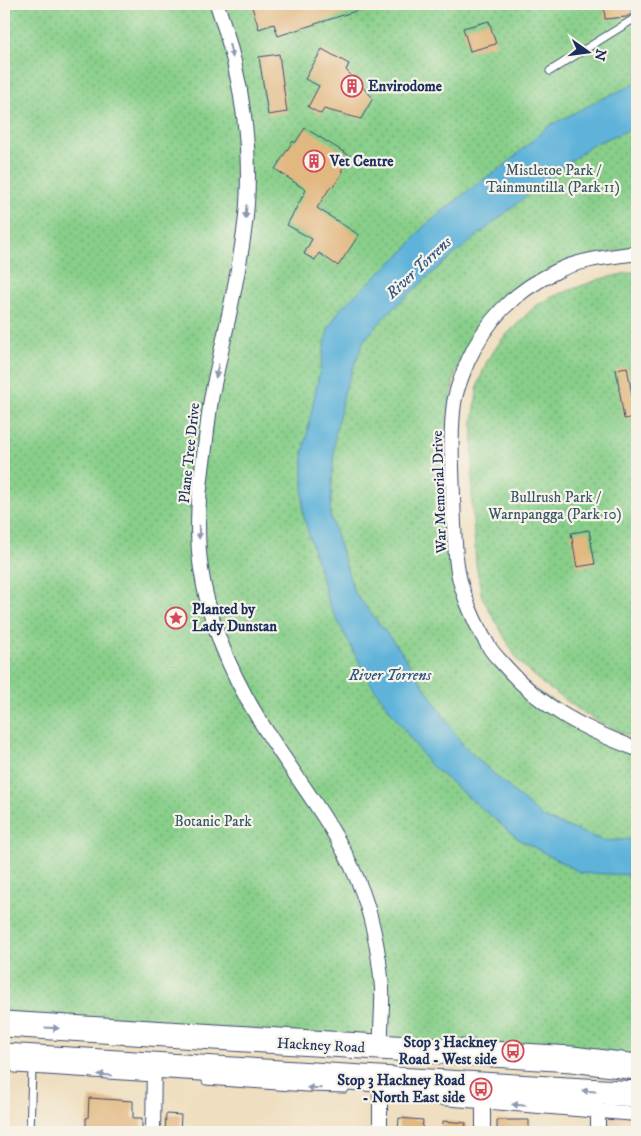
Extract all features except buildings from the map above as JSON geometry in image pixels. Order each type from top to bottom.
[{"type":"highway","name":"Hackney Road","points":[[4,1024],[572,1059],[637,1066]]},
{"type":"highway","points":[[109,1031],[154,1072]]},
{"type":"highway","name":"Hackney Road","points":[[4,1056],[154,1072],[193,1068],[377,1086],[540,1088],[637,1094]]},
{"type":"highway","points":[[540,1088],[542,1058]]},
{"type":"street","name":"Plane Tree Drive","points":[[217,4],[231,50],[242,106],[246,145],[247,198],[245,229],[212,397],[199,489],[201,567],[210,614],[229,666],[260,721],[334,831],[358,881],[378,951],[382,990],[381,1048]]},
{"type":"street","name":"War Memorial Drive","points":[[637,253],[574,264],[556,271],[511,300],[493,318],[481,336],[460,380],[454,402],[452,426],[452,477],[458,572],[466,600],[488,646],[518,681],[543,703],[574,722],[637,749]]},
{"type":"street","points":[[153,1132],[154,1072]]},
{"type":"street","points":[[377,1086],[380,1132]]},
{"type":"street","name":"Hackney Road","points":[[377,1086],[430,1097],[637,1114]]},
{"type":"street","points":[[483,1102],[483,1132]]},
{"type":"street","points":[[598,1112],[598,1132]]},
{"type":"lane","points":[[550,71],[637,17]]},
{"type":"lane","points":[[4,1068],[154,1072]]},
{"type":"lane","points":[[193,1068],[202,1080],[306,1088],[353,1089]]},
{"type":"lane","points":[[30,1132],[32,1070]]},
{"type":"shaded area","points":[[598,1112],[637,1114],[637,1132],[598,1132]]},
{"type":"green space","name":"Botanic Park","points":[[4,4],[637,4],[637,248],[594,255],[489,315],[475,333],[464,352],[454,378],[445,440],[441,449],[443,506],[448,513],[450,547],[499,667],[637,754],[637,839],[604,841],[542,817],[464,747],[400,650],[354,592],[330,515],[332,459],[304,455],[329,604],[517,838],[581,873],[637,875],[637,1056],[4,1018]]},
{"type":"green space","name":"Bullrush Park / Warnpangga (Park 10)","points":[[637,271],[637,739],[614,730],[584,713],[543,684],[518,661],[482,597],[476,564],[472,505],[473,422],[478,385],[486,363],[502,339],[534,307],[554,296],[600,279]]},
{"type":"water","name":"River Torrens","points":[[637,83],[637,127],[593,144],[547,179],[438,268],[388,313],[364,340],[345,389],[335,435],[330,515],[354,592],[400,650],[464,747],[542,817],[604,841],[637,839],[637,875],[581,873],[517,838],[429,764],[369,681],[329,604],[303,514],[303,454],[328,329],[341,308],[406,249],[423,227],[478,183],[504,166],[547,127]]},
{"type":"place","name":"Envirodome","points":[[352,86]]},
{"type":"place","name":"Vet Centre","points":[[314,161]]},
{"type":"place","name":"Planted by Lady Dunstan","points":[[176,618]]},
{"type":"place","name":"Stop 3 Hackney Road - West side","points":[[513,1051]]},
{"type":"place","name":"Stop 3 Hackney Road - North East side","points":[[481,1089]]},
{"type":"park label","name":"Mistletoe Park / Tainmuntilla (Park 11)","points":[[553,178]]}]
